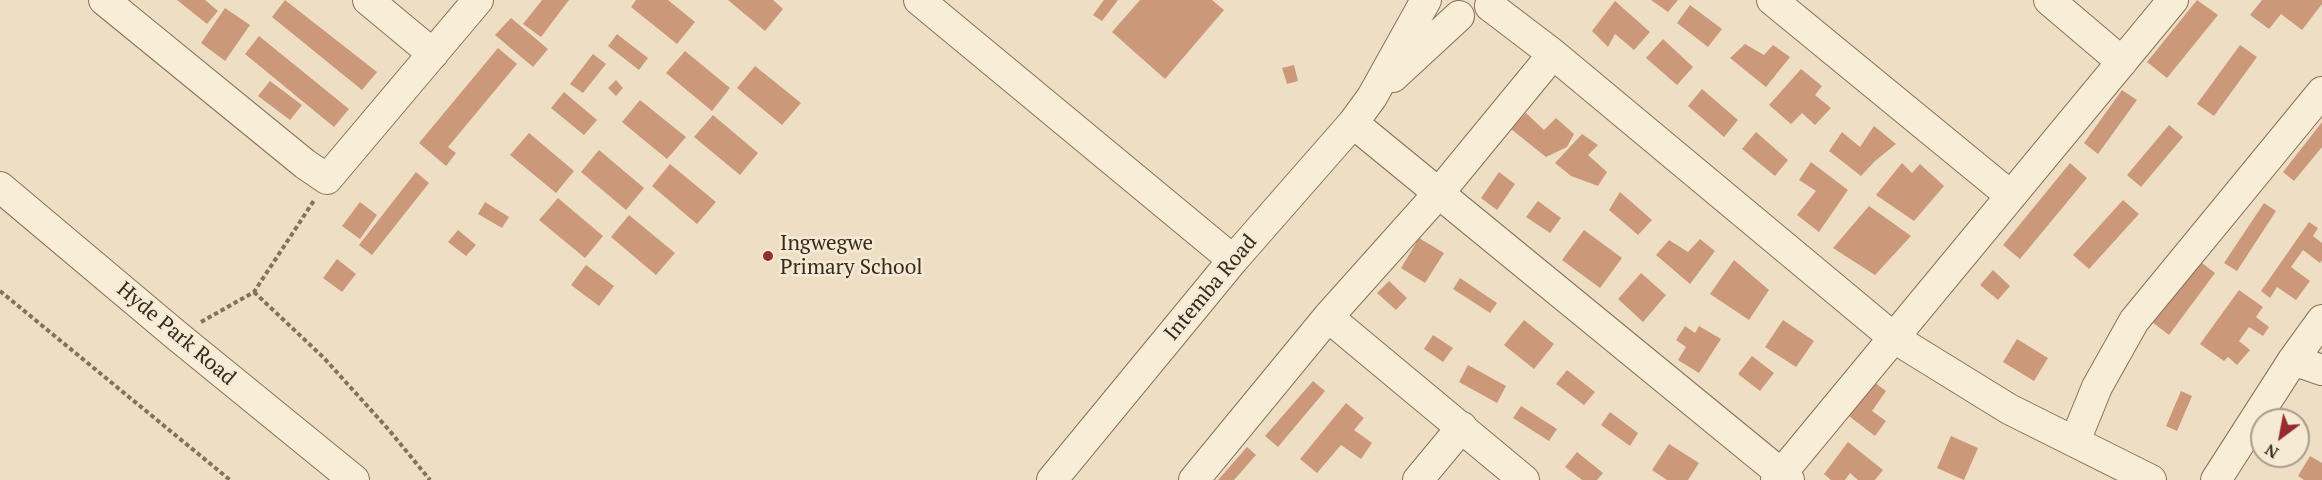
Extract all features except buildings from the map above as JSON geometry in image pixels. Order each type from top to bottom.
[{"type":"street","points":[[105,0],[305,164],[327,179],[478,0]]},
{"type":"street","points":[[368,0],[433,54]]},
{"type":"street","points":[[919,0],[1233,260]]},
{"type":"street","points":[[1372,97],[1426,0]]},
{"type":"street","points":[[1772,0],[2011,196]]},
{"type":"street","points":[[2049,0],[2122,62]]},
{"type":"street","points":[[1353,123],[1782,478],[1894,338],[2173,0]]},
{"type":"street","points":[[1372,97],[1448,8],[1476,15],[1492,3],[1894,338],[2009,409],[2151,480]]},
{"type":"street","points":[[1194,480],[1328,317],[1438,194],[1553,54]]},
{"type":"street","points":[[2075,441],[2097,387],[2118,345],[2134,321],[2322,92]]},
{"type":"street","name":"Intemba Road","points":[[1052,480],[1233,260],[1353,123],[1372,97]]},
{"type":"street","name":"Hyde Park Road","points":[[0,187],[354,480]]},
{"type":"street","points":[[1328,317],[1524,480]]},
{"type":"street","points":[[2216,480],[2293,360],[2322,320]]},
{"type":"street","points":[[2293,360],[2322,370]]},
{"type":"street","points":[[1418,480],[1462,428]]},
{"type":"path","points":[[176,335],[254,292],[327,179]]},
{"type":"path","points":[[0,291],[230,480]]},
{"type":"path","points":[[254,292],[324,358],[389,430],[430,480]]},
{"type":"place","name":"Ingwegwe Primary School","points":[[768,256]]}]
